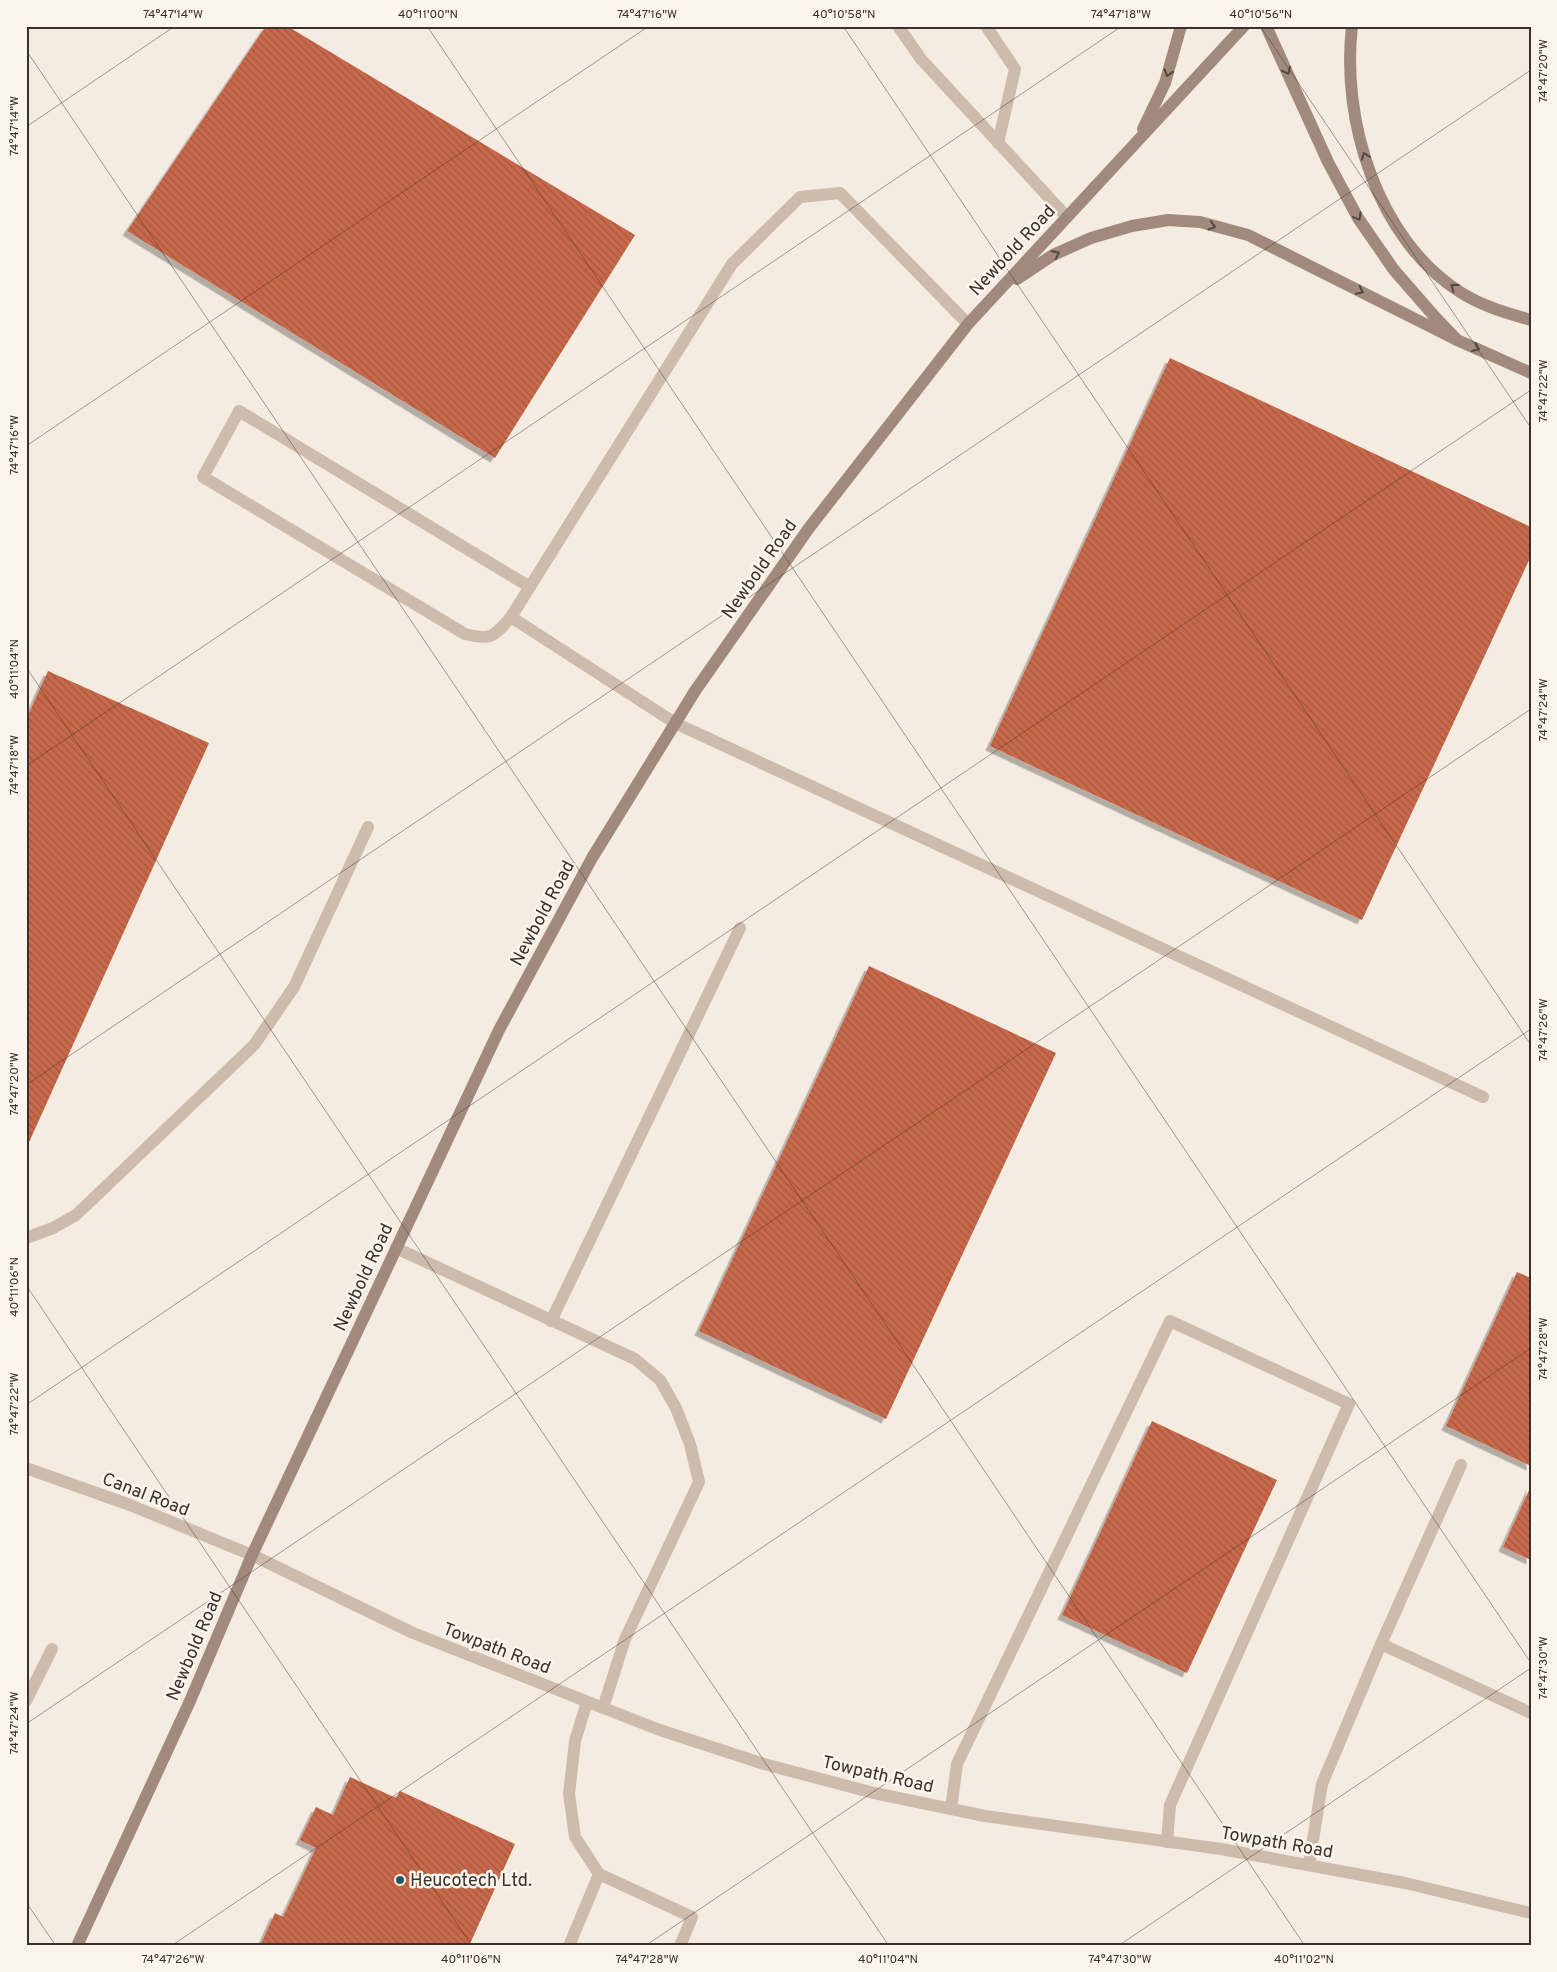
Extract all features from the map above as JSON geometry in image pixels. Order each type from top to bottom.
[{"type":"main road","points":[[1136,142],[1165,83],[1181,26]]},
{"type":"main road","name":"Newbold Road","points":[[77,1946],[190,1701],[252,1555],[499,1030],[592,858],[674,723],[809,528],[968,324],[1244,26]]},
{"type":"main road","points":[[1266,26],[1328,162],[1358,218],[1394,270],[1457,340]]},
{"type":"main road","points":[[1352,26],[1350,74],[1354,108],[1361,143],[1386,210],[1406,242],[1431,270],[1460,292],[1494,309],[1531,320]]},
{"type":"main road","points":[[1000,290],[1052,256],[1091,238],[1132,226],[1168,220],[1200,222],[1248,235],[1457,340],[1531,373]]},
{"type":"street","points":[[898,26],[921,59],[1067,217]]},
{"type":"street","points":[[986,26],[1015,69],[998,143]]},
{"type":"street","points":[[530,587],[239,411],[203,477],[465,634],[482,638],[496,633],[512,617],[732,264],[800,197],[840,193],[968,324]]},
{"type":"street","points":[[512,617],[674,723],[1483,1097]]},
{"type":"street","points":[[26,1238],[53,1228],[76,1215],[254,1046],[294,986],[368,826]]},
{"type":"street","points":[[551,1320],[740,928]]},
{"type":"street","points":[[396,1248],[635,1359],[660,1380],[680,1417],[690,1444],[700,1482],[625,1639],[602,1708]]},
{"type":"street","points":[[951,1809],[957,1764],[1170,1321],[1349,1404],[1170,1805],[1167,1842]]},
{"type":"street","points":[[1308,1865],[1322,1784],[1381,1644],[1461,1465]]},
{"type":"street","name":"Canal Road","points":[[26,1468],[130,1505],[252,1555]]},
{"type":"street","name":"Towpath Road","points":[[252,1555],[413,1634],[657,1730],[764,1764],[874,1793],[985,1816],[1167,1842],[1308,1865],[1405,1884],[1531,1913]]},
{"type":"street","points":[[1381,1644],[1531,1713]]},
{"type":"street","points":[[26,1701],[52,1649]]},
{"type":"street","points":[[587,1702],[575,1741],[569,1794],[575,1837],[599,1874],[692,1917],[680,1946]]},
{"type":"street","points":[[569,1946],[599,1874]]},
{"type":"building","points":[[266,26],[287,26],[635,235],[495,458],[127,231]]},
{"type":"building","points":[[1170,358],[1531,527],[1531,556],[1362,920],[990,746]]},
{"type":"building","points":[[48,671],[209,743],[26,1149],[26,720]]},
{"type":"building","points":[[869,966],[1056,1053],[886,1419],[699,1331]]},
{"type":"building","points":[[1517,1272],[1531,1278],[1531,1466],[1446,1426]]},
{"type":"building","points":[[1152,1421],[1277,1480],[1187,1673],[1062,1615]]},
{"type":"building","points":[[1531,1486],[1531,1560],[1503,1547]]},
{"type":"building","name":"Heucotech Ltd.","points":[[350,1777],[396,1798],[400,1791],[515,1844],[469,1946],[260,1946],[275,1913],[283,1917],[316,1848],[300,1840],[316,1807],[333,1815]]},
{"type":"place","name":"Heucotech Ltd.","points":[[400,1880]]}]
